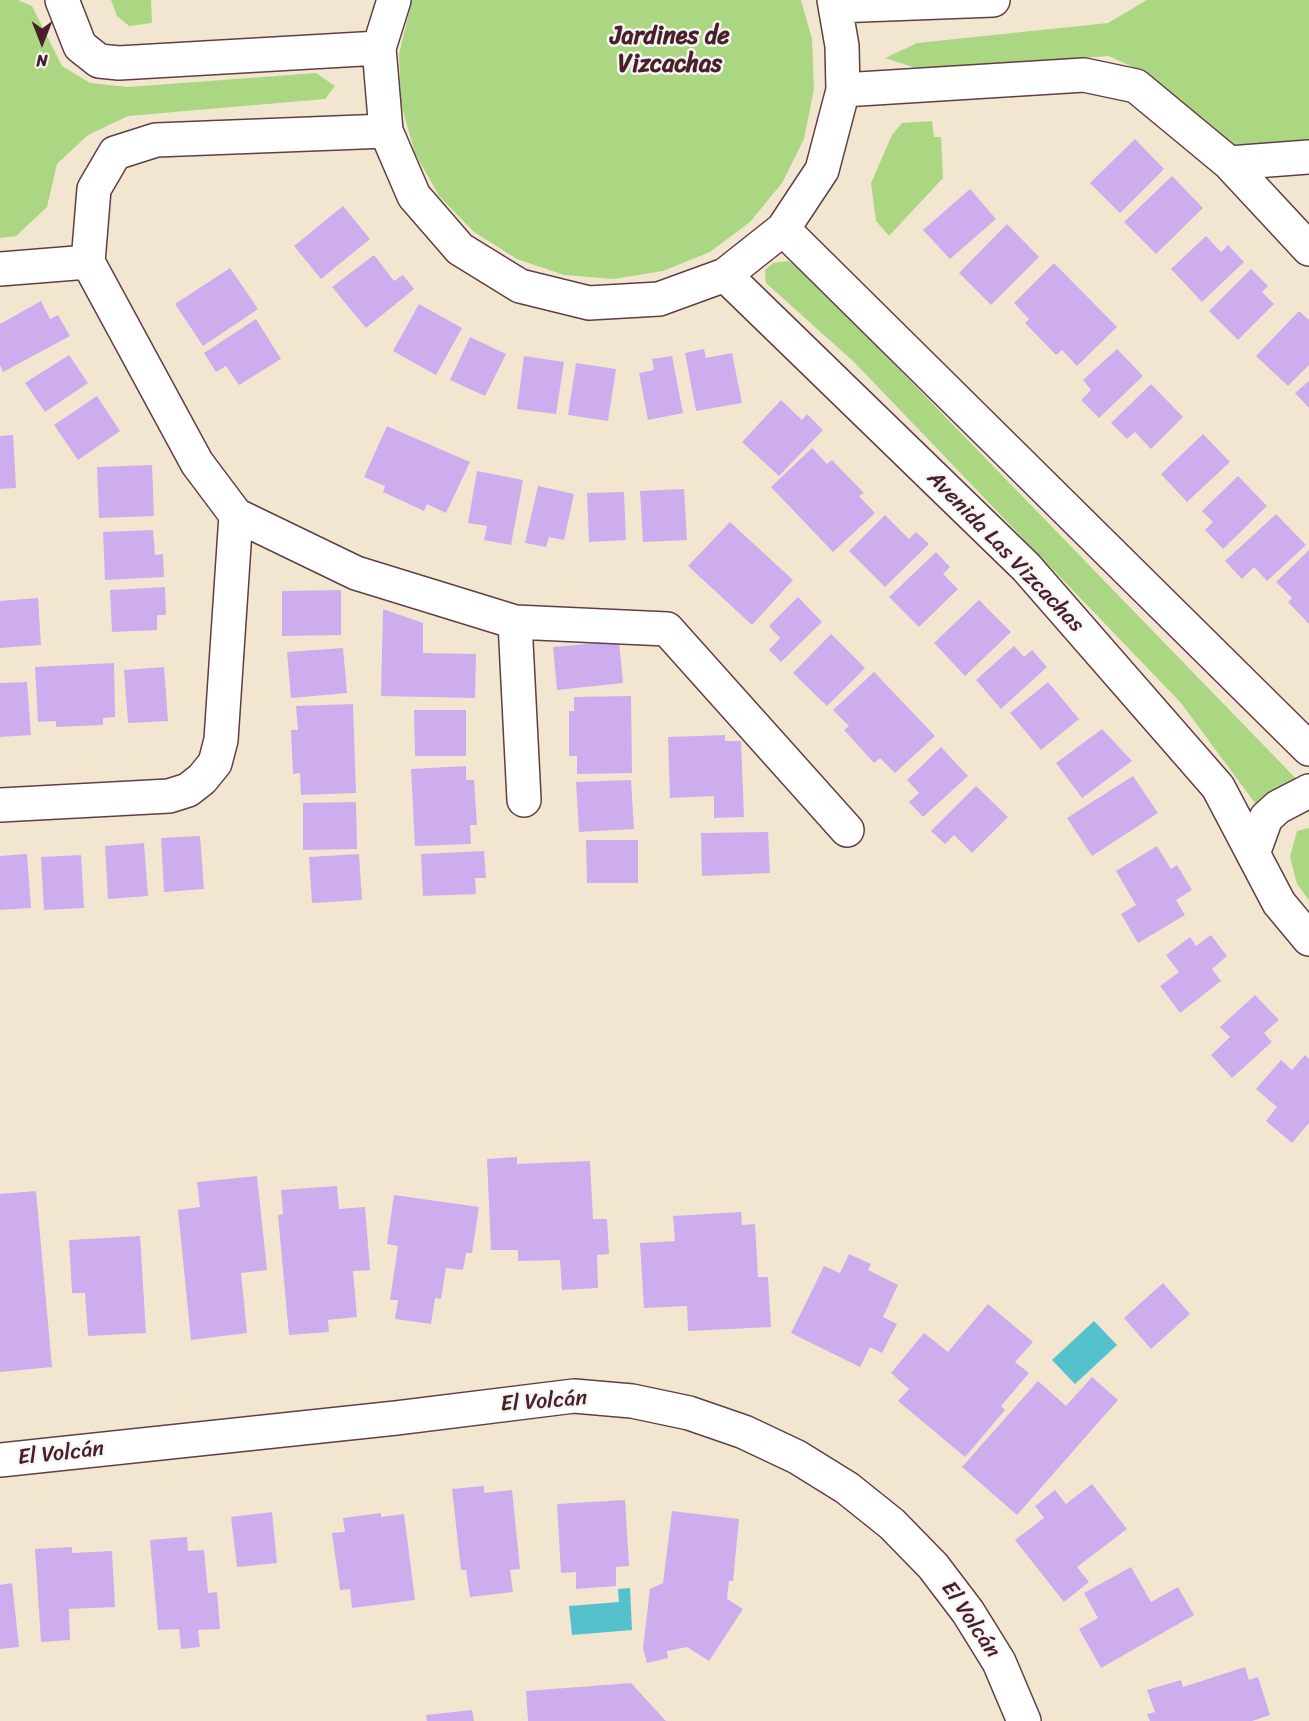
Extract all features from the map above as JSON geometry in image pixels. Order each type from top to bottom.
[{"type":"street","points":[[62,0],[80,46],[99,61],[119,63],[380,48]]},
{"type":"street","points":[[394,0],[380,48],[386,131],[414,196],[460,249],[520,286],[589,303],[659,300],[725,275],[783,229],[822,170],[843,90],[842,46],[835,3],[993,0]]},
{"type":"street","points":[[843,90],[1084,75],[1136,86],[1229,163],[1309,249]]},
{"type":"street","points":[[386,131],[156,140],[115,153],[94,189],[88,262],[197,463],[236,515],[356,573],[515,622],[667,629],[848,830]]},
{"type":"street","points":[[1229,163],[1309,157]]},
{"type":"street","points":[[783,229],[1309,749]]},
{"type":"street","points":[[0,269],[88,262]]},
{"type":"street","name":"Avenida Las Vizcachas","points":[[725,275],[1026,567],[1218,787],[1279,903],[1309,939]]},
{"type":"street","points":[[0,805],[169,796],[188,790],[202,779],[215,763],[221,740],[236,515]]},
{"type":"street","points":[[515,622],[524,800]]},
{"type":"street","points":[[1253,854],[1266,818],[1278,807],[1309,791]]},
{"type":"street","name":"El Volcán","points":[[0,1460],[396,1418],[574,1396],[632,1401],[689,1413],[744,1432],[797,1456],[847,1488],[892,1524],[933,1566],[968,1612],[999,1662],[1024,1721]]},
{"type":"green space","points":[[0,0],[18,0],[32,6],[62,66],[90,83],[128,87],[316,73],[335,86],[325,99],[128,116],[88,135],[57,164],[47,207],[16,236],[0,238]]},
{"type":"green space","points":[[111,0],[151,0],[152,23],[129,26],[117,16]]},
{"type":"green space","points":[[412,0],[801,0],[812,39],[814,89],[804,139],[782,183],[750,222],[710,252],[663,271],[614,279],[564,275],[517,259],[474,232],[439,196],[415,153],[401,104],[399,54]]},
{"type":"green space","points":[[1147,0],[1309,0],[1309,142],[1232,147],[1160,86],[1135,68],[1109,56],[922,70],[885,58],[917,43],[1108,23]]},
{"type":"green space","points":[[932,121],[934,137],[941,137],[943,178],[889,236],[876,221],[871,183],[892,135],[902,123]]},
{"type":"green space","points":[[788,261],[802,269],[1308,791],[1266,818],[1181,703],[854,362],[766,283],[765,270],[773,263]]},
{"type":"green space","points":[[1309,828],[1309,900],[1297,884],[1290,857],[1297,831]]},
{"type":"water","points":[[1094,1321],[1117,1345],[1075,1384],[1052,1360]]},
{"type":"water","points":[[630,1588],[632,1630],[572,1635],[569,1606],[619,1602],[618,1589]]},
{"type":"building","points":[[1135,139],[1164,169],[1120,213],[1090,183]]},
{"type":"building","points":[[1172,176],[1203,208],[1156,254],[1124,222]]},
{"type":"building","points":[[970,189],[996,219],[950,259],[923,230]]},
{"type":"building","points":[[343,206],[370,239],[321,279],[294,246]]},
{"type":"building","points":[[1007,224],[1039,257],[991,305],[959,273]]},
{"type":"building","points":[[1206,236],[1221,252],[1228,245],[1244,262],[1202,302],[1171,269]]},
{"type":"building","points":[[374,255],[394,281],[403,275],[414,289],[366,328],[332,287]]},
{"type":"building","points":[[1054,263],[1117,327],[1077,366],[1062,350],[1056,355],[1025,323],[1029,319],[1014,303]]},
{"type":"building","points":[[230,268],[258,309],[203,346],[175,304]]},
{"type":"building","points":[[1251,269],[1268,286],[1262,292],[1274,304],[1238,340],[1209,311]]},
{"type":"building","points":[[41,301],[50,319],[58,315],[70,336],[3,372],[0,365],[0,324]]},
{"type":"building","points":[[419,304],[462,328],[436,375],[393,351]]},
{"type":"building","points":[[1299,311],[1309,320],[1309,365],[1288,386],[1256,356]]},
{"type":"building","points":[[256,319],[281,359],[239,385],[226,366],[216,372],[204,353]]},
{"type":"building","points":[[470,337],[506,354],[485,396],[450,380]]},
{"type":"building","points":[[704,349],[706,358],[732,353],[742,403],[696,411],[685,353]]},
{"type":"building","points":[[1117,349],[1143,376],[1099,418],[1081,400],[1091,390],[1083,380]]},
{"type":"building","points":[[69,355],[88,383],[45,412],[25,383]]},
{"type":"building","points":[[524,356],[564,362],[556,414],[517,409]]},
{"type":"building","points":[[672,356],[683,413],[648,420],[639,373],[654,370],[652,359]]},
{"type":"building","points":[[576,363],[616,369],[608,421],[568,415]]},
{"type":"building","points":[[1309,381],[1309,408],[1295,393]]},
{"type":"building","points":[[1151,384],[1183,417],[1151,449],[1135,432],[1127,439],[1111,423]]},
{"type":"building","points":[[97,396],[120,431],[78,460],[54,425]]},
{"type":"building","points":[[781,400],[802,420],[807,414],[823,430],[779,476],[742,442]]},
{"type":"building","points":[[387,426],[470,462],[446,513],[427,504],[424,511],[383,492],[385,486],[364,477]]},
{"type":"building","points":[[1203,434],[1230,462],[1187,502],[1161,474]]},
{"type":"building","points":[[13,435],[16,488],[0,489],[0,436]]},
{"type":"building","points":[[812,448],[827,464],[832,460],[864,493],[859,496],[875,513],[833,552],[771,487]]},
{"type":"building","points":[[152,465],[154,516],[99,518],[97,467]]},
{"type":"building","points":[[477,471],[523,480],[511,545],[484,540],[487,526],[468,523]]},
{"type":"building","points":[[1238,476],[1267,506],[1223,549],[1205,530],[1213,522],[1202,511]]},
{"type":"building","points":[[538,486],[574,494],[564,540],[549,537],[546,547],[525,543]]},
{"type":"building","points":[[684,489],[687,540],[643,542],[640,491]]},
{"type":"building","points":[[624,492],[626,540],[589,542],[587,493]]},
{"type":"building","points":[[1276,514],[1306,545],[1267,581],[1254,567],[1242,579],[1225,561]]},
{"type":"building","points":[[885,515],[909,539],[916,532],[929,544],[885,587],[849,551]]},
{"type":"building","points":[[730,522],[793,580],[752,625],[688,566]]},
{"type":"building","points":[[153,530],[155,555],[163,554],[164,577],[105,580],[103,532]]},
{"type":"building","points":[[1309,550],[1309,624],[1288,602],[1292,598],[1276,582]]},
{"type":"building","points":[[936,552],[950,567],[943,574],[958,589],[919,627],[889,597]]},
{"type":"building","points":[[165,587],[166,615],[157,615],[157,630],[112,632],[110,590]]},
{"type":"building","points":[[341,590],[341,635],[282,636],[282,591]]},
{"type":"building","points":[[798,597],[822,622],[781,662],[769,650],[780,638],[769,626]]},
{"type":"building","points":[[38,598],[41,645],[0,648],[0,601]]},
{"type":"building","points":[[979,600],[1011,632],[965,676],[934,643]]},
{"type":"building","points":[[383,609],[423,623],[423,653],[476,654],[475,698],[381,696]]},
{"type":"building","points":[[831,634],[865,668],[827,706],[793,673]]},
{"type":"building","points":[[619,641],[623,683],[557,690],[553,647]]},
{"type":"building","points":[[1014,646],[1024,657],[1032,650],[1047,667],[1001,709],[976,680]]},
{"type":"building","points":[[343,648],[347,693],[291,698],[287,652]]},
{"type":"building","points":[[114,663],[115,717],[103,718],[103,725],[56,727],[56,721],[38,722],[35,667]]},
{"type":"building","points":[[164,667],[168,721],[128,723],[124,670]]},
{"type":"building","points":[[874,672],[935,736],[895,773],[880,758],[874,763],[844,730],[849,726],[833,710]]},
{"type":"building","points":[[27,682],[31,735],[0,737],[0,683]]},
{"type":"building","points":[[1048,682],[1079,719],[1041,750],[1010,713]]},
{"type":"building","points":[[631,696],[632,773],[577,774],[577,756],[569,756],[569,711],[574,711],[574,697]]},
{"type":"building","points":[[353,704],[356,793],[301,795],[300,773],[293,774],[291,730],[298,730],[296,706]]},
{"type":"building","points":[[414,710],[466,710],[466,756],[415,756]]},
{"type":"building","points":[[1102,729],[1132,761],[1082,798],[1056,763]]},
{"type":"building","points":[[725,735],[725,741],[741,741],[744,817],[714,818],[714,796],[670,798],[668,737]]},
{"type":"building","points":[[941,747],[968,776],[923,817],[909,802],[919,793],[907,780]]},
{"type":"building","points":[[466,766],[466,780],[474,780],[477,825],[470,825],[471,844],[415,846],[411,769]]},
{"type":"building","points":[[1133,776],[1158,813],[1092,856],[1067,818]]},
{"type":"building","points":[[631,780],[634,829],[579,832],[576,782]]},
{"type":"building","points":[[976,786],[1008,817],[972,853],[954,835],[945,844],[931,831]]},
{"type":"building","points":[[356,802],[357,849],[303,850],[303,803]]},
{"type":"building","points":[[768,832],[770,873],[702,876],[701,833]]},
{"type":"building","points":[[200,836],[204,889],[164,892],[161,838]]},
{"type":"building","points":[[586,840],[638,840],[638,883],[587,883]]},
{"type":"building","points":[[144,843],[148,896],[108,899],[105,846]]},
{"type":"building","points":[[1157,846],[1171,869],[1177,865],[1192,890],[1176,900],[1185,915],[1138,943],[1121,914],[1136,905],[1116,871]]},
{"type":"building","points":[[484,851],[486,878],[475,878],[476,894],[423,896],[421,854]]},
{"type":"building","points":[[27,854],[31,908],[0,910],[0,856]]},
{"type":"building","points":[[359,854],[362,900],[312,903],[309,857]]},
{"type":"building","points":[[81,855],[84,908],[44,910],[41,857]]},
{"type":"building","points":[[1211,935],[1227,956],[1212,969],[1221,981],[1180,1013],[1160,986],[1179,972],[1166,955],[1190,937],[1196,946]]},
{"type":"building","points":[[1255,995],[1279,1020],[1264,1033],[1272,1042],[1232,1078],[1211,1055],[1230,1037],[1220,1027]]},
{"type":"building","points":[[1305,1055],[1309,1059],[1309,1123],[1292,1143],[1266,1121],[1277,1107],[1256,1089],[1281,1060],[1292,1070]]},
{"type":"building","points":[[517,1157],[517,1164],[590,1161],[593,1219],[607,1219],[609,1254],[597,1255],[598,1288],[562,1290],[560,1260],[518,1261],[518,1250],[491,1250],[487,1159]]},
{"type":"building","points":[[257,1176],[267,1270],[241,1273],[247,1333],[191,1340],[178,1210],[200,1207],[197,1182]]},
{"type":"building","points":[[337,1186],[339,1209],[365,1207],[370,1270],[353,1271],[357,1317],[328,1320],[329,1332],[289,1335],[278,1215],[283,1214],[281,1190]]},
{"type":"building","points":[[36,1191],[52,1367],[0,1372],[0,1194]]},
{"type":"building","points":[[394,1195],[479,1207],[472,1253],[466,1253],[463,1270],[446,1268],[441,1299],[435,1298],[431,1324],[395,1319],[398,1300],[390,1300],[398,1246],[387,1244]]},
{"type":"building","points":[[741,1212],[742,1225],[755,1224],[758,1277],[768,1277],[771,1327],[688,1331],[687,1306],[644,1308],[640,1243],[675,1241],[673,1216]]},
{"type":"building","points":[[140,1236],[146,1333],[88,1336],[85,1293],[72,1293],[69,1240]]},
{"type":"building","points":[[849,1254],[871,1264],[868,1270],[898,1285],[883,1317],[897,1324],[882,1353],[870,1347],[860,1367],[791,1333],[824,1266],[840,1273]]},
{"type":"building","points":[[1163,1283],[1190,1314],[1151,1349],[1124,1318]]},
{"type":"building","points":[[988,1304],[1033,1342],[1015,1362],[1029,1373],[1001,1406],[1005,1410],[965,1457],[898,1401],[909,1389],[891,1373],[924,1333],[948,1352]]},
{"type":"building","points":[[1092,1377],[1118,1400],[1017,1515],[962,1467],[1038,1381],[1066,1406]]},
{"type":"building","points":[[1092,1484],[1127,1529],[1077,1567],[1089,1582],[1064,1602],[1015,1540],[1044,1518],[1035,1506],[1055,1490],[1066,1504]]},
{"type":"building","points":[[484,1486],[484,1493],[512,1490],[520,1569],[510,1570],[513,1592],[470,1597],[466,1570],[461,1570],[452,1489]]},
{"type":"building","points":[[625,1500],[629,1566],[616,1567],[616,1586],[576,1589],[576,1572],[561,1573],[557,1504]]},
{"type":"building","points":[[672,1511],[739,1519],[733,1581],[729,1581],[727,1599],[743,1609],[709,1661],[687,1647],[667,1651],[668,1658],[647,1663],[643,1648],[650,1589],[663,1583]]},
{"type":"building","points":[[272,1512],[277,1563],[237,1567],[231,1517]]},
{"type":"building","points":[[381,1513],[381,1517],[404,1514],[415,1600],[352,1608],[350,1589],[340,1590],[332,1533],[345,1532],[343,1518]]},
{"type":"building","points":[[187,1537],[188,1551],[204,1550],[208,1593],[217,1592],[220,1629],[198,1630],[200,1647],[181,1649],[179,1629],[158,1630],[150,1540]]},
{"type":"building","points":[[72,1547],[72,1553],[112,1551],[115,1607],[69,1609],[70,1640],[41,1642],[35,1549]]},
{"type":"building","points":[[1131,1567],[1151,1602],[1178,1587],[1194,1615],[1101,1668],[1079,1629],[1098,1618],[1084,1593]]},
{"type":"building","points":[[12,1583],[19,1647],[0,1649],[0,1585]]},
{"type":"building","points":[[1245,1667],[1249,1680],[1258,1677],[1270,1715],[1252,1721],[1150,1721],[1147,1714],[1155,1712],[1147,1690],[1181,1680],[1183,1687]]},
{"type":"building","points":[[631,1683],[666,1721],[528,1721],[526,1691]]},
{"type":"building","points":[[472,1710],[474,1721],[427,1721],[426,1715]]},
{"type":"district","name":"Jardines de Vizcachas","points":[[670,51]]}]
